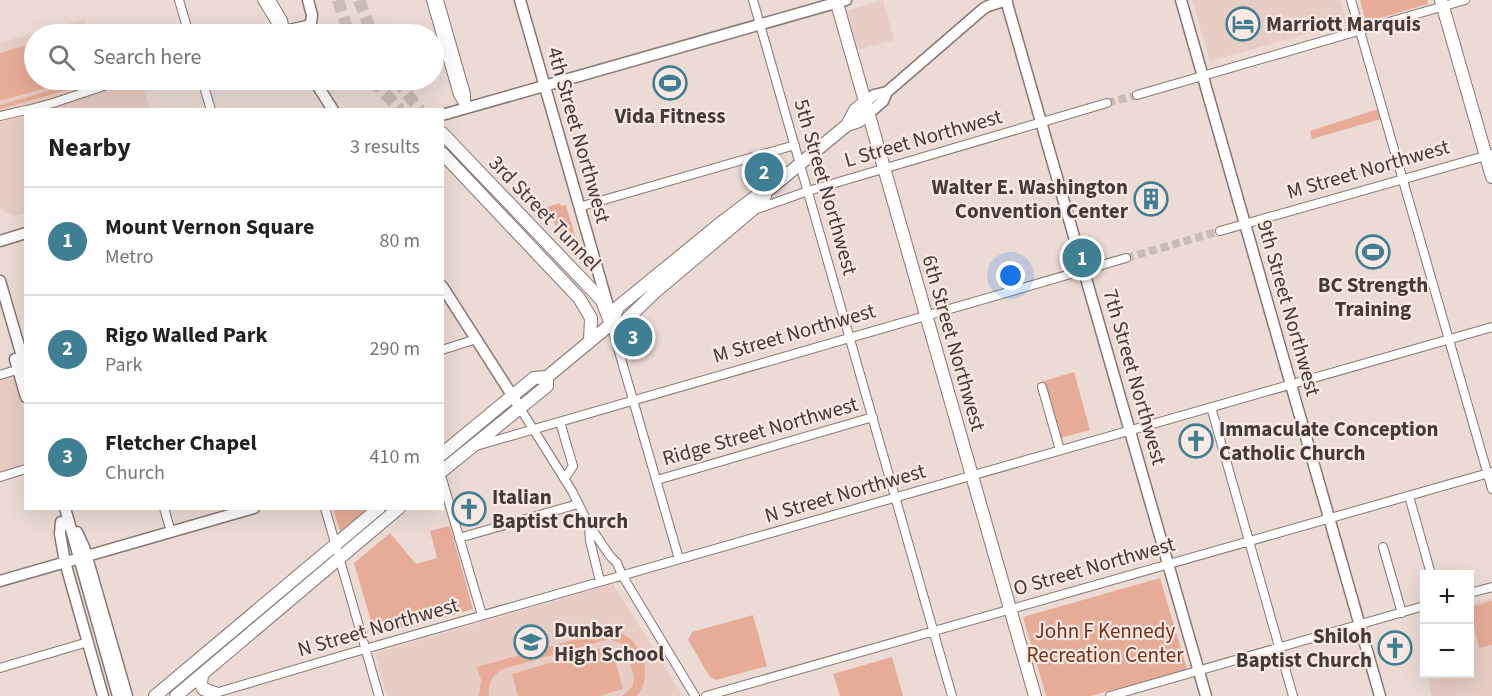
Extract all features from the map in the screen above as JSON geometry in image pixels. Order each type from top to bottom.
[{"type":"highway","name":"6th Street Northwest","points":[[840,0],[867,108],[1035,696]]},
{"type":"highway","points":[[1442,3],[1489,155],[1492,177]]},
{"type":"highway","points":[[444,452],[534,378],[547,377],[611,324],[618,307],[722,222],[759,194],[766,192],[847,126],[855,110],[867,108]]},
{"type":"highway","name":"3rd Street Tunnel","points":[[444,135],[596,294],[602,301],[611,324]]},
{"type":"highway","name":"3rd Street Tunnel","points":[[444,155],[579,298],[591,318],[590,341]]},
{"type":"highway","points":[[611,324],[623,323],[654,293],[764,200],[766,192]]},
{"type":"highway","points":[[444,469],[547,386],[547,377]]},
{"type":"highway","points":[[155,696],[377,510]]},
{"type":"highway","points":[[176,696],[397,510]]},
{"type":"highway","points":[[202,675],[200,683],[203,689],[212,694]]},
{"type":"main road","points":[[308,0],[313,17],[310,24]]},
{"type":"main road","name":"4th Street Northwest","points":[[520,0],[611,324]]},
{"type":"main road","points":[[446,114],[840,0]]},
{"type":"main road","points":[[867,108],[874,95],[887,92],[983,9],[1007,0]]},
{"type":"main road","name":"7th Street Northwest","points":[[1007,0],[1206,696]]},
{"type":"main road","name":"9th Street Northwest","points":[[1180,0],[1380,696]]},
{"type":"main road","points":[[320,90],[332,108]]},
{"type":"main road","points":[[0,241],[24,234]]},
{"type":"main road","points":[[0,281],[23,369]]},
{"type":"main road","points":[[444,289],[520,408]]},
{"type":"main road","points":[[0,307],[23,369]]},
{"type":"main road","points":[[0,581],[247,510]]},
{"type":"main road","points":[[65,517],[60,534],[75,559],[127,696]]},
{"type":"main road","points":[[65,517],[76,529],[75,559],[88,642],[103,696]]},
{"type":"main road","points":[[75,559],[111,696]]},
{"type":"main road","points":[[75,559],[118,696]]},
{"type":"street","points":[[179,0],[186,24]]},
{"type":"street","points":[[262,0],[277,24]]},
{"type":"street","points":[[270,0],[284,24]]},
{"type":"street","points":[[431,0],[438,24]]},
{"type":"street","points":[[439,0],[466,94],[466,108]]},
{"type":"street","name":"5th Street Northwest","points":[[753,0],[952,696]]},
{"type":"street","points":[[1352,0],[1449,339],[1490,472],[1492,489]]},
{"type":"street","points":[[1137,95],[1360,31],[1442,3],[1465,0]]},
{"type":"street","points":[[444,46],[458,95],[466,108]]},
{"type":"street","points":[[34,108],[92,90]]},
{"type":"street","points":[[205,90],[210,108]]},
{"type":"street","name":"L Street Northwest","points":[[751,211],[808,191],[1107,103]]},
{"type":"street","points":[[0,116],[24,110]]},
{"type":"street","points":[[579,207],[795,145]]},
{"type":"street","name":"M Street Northwest","points":[[1220,231],[1489,155]]},
{"type":"street","name":"M Street Northwest","points":[[473,447],[1126,258]]},
{"type":"street","name":"4th Street Northwest","points":[[611,324],[680,559]]},
{"type":"street","name":"N Street Northwest","points":[[212,694],[1492,327]]},
{"type":"street","points":[[444,349],[476,339]]},
{"type":"street","points":[[0,375],[23,369]]},
{"type":"street","points":[[1042,387],[1060,450]]},
{"type":"street","points":[[1210,407],[1293,696]]},
{"type":"street","points":[[520,408],[535,429],[589,525],[610,556],[615,570],[622,575],[695,696]]},
{"type":"street","name":"Ridge Street Northwest","points":[[657,480],[873,417]]},
{"type":"street","points":[[560,422],[573,466],[567,475]]},
{"type":"street","points":[[550,454],[554,454],[580,497],[589,525],[590,541],[600,581]]},
{"type":"street","points":[[0,477],[24,470]]},
{"type":"street","name":"O Street Northwest","points":[[706,696],[1490,472]]},
{"type":"street","points":[[444,486],[482,615]]},
{"type":"street","points":[[1408,496],[1430,570]]},
{"type":"street","points":[[459,538],[578,504]]},
{"type":"street","points":[[165,510],[171,532]]},
{"type":"street","points":[[326,510],[379,696]]},
{"type":"street","points":[[1383,547],[1402,613]]},
{"type":"street","points":[[1474,592],[1492,587]]},
{"type":"street","points":[[1110,696],[1420,608]]},
{"type":"street","points":[[0,668],[88,642]]},
{"type":"shaded area","points":[[883,0],[894,40],[858,50],[847,11]]},
{"type":"shaded area","name":"Marriott Marquis","points":[[1192,0],[1340,0],[1347,23],[1210,61]]},
{"type":"shaded area","points":[[85,19],[87,24],[67,24]]},
{"type":"shaded area","points":[[24,36],[24,90],[105,90],[106,92],[144,90],[150,108],[24,108],[24,213],[11,217],[12,215],[1,210],[0,206],[0,43]]},
{"type":"shaded area","points":[[14,375],[24,413],[24,465],[0,473],[0,378]]},
{"type":"shaded area","name":"Dunbar High School","points":[[613,584],[683,696],[387,696],[375,653]]},
{"type":"shaded area","points":[[1492,598],[1492,696],[1432,696],[1427,678],[1474,678],[1474,603]]},
{"type":"green space","points":[[1360,0],[1427,0],[1428,4],[1366,22]]},
{"type":"green space","points":[[24,46],[24,90],[39,90],[0,101],[0,53]]},
{"type":"green space","points":[[51,90],[68,90],[0,109],[0,105]]},
{"type":"green space","points":[[1378,109],[1381,119],[1312,139],[1310,131]]},
{"type":"green space","points":[[560,203],[561,206],[566,205],[582,259],[544,210]]},
{"type":"green space","points":[[1074,372],[1090,430],[1053,440],[1037,383]]},
{"type":"green space","points":[[334,510],[367,510],[340,531]]},
{"type":"green space","points":[[450,526],[473,609],[375,635],[354,563],[390,533],[416,564],[437,558],[430,531]]},
{"type":"green space","name":"John F Kennedy Recreation Center","points":[[1160,578],[1187,669],[1091,696],[1046,696],[1023,617]]},
{"type":"green space","points":[[1492,601],[1492,645],[1479,648],[1474,625],[1474,606]]},
{"type":"green space","points":[[753,615],[767,666],[716,680],[710,677],[688,640],[692,632]]},
{"type":"green space","points":[[611,629],[630,639],[642,656],[645,676],[643,686],[637,696],[622,696],[633,686],[634,676],[630,664],[635,664],[633,659],[629,660],[623,644],[609,639],[503,669],[491,680],[489,696],[479,696],[481,680],[477,667]]},
{"type":"green space","points":[[611,645],[623,689],[599,696],[518,696],[512,674]]},
{"type":"green space","points":[[892,657],[903,696],[840,696],[833,674]]},
{"type":"tunnel","points":[[338,0],[346,24]]},
{"type":"tunnel","points":[[359,0],[368,24]]},
{"type":"tunnel","points":[[382,90],[398,108]]},
{"type":"tunnel","points":[[404,90],[418,108]]},
{"type":"tunnel","points":[[1107,103],[1137,95]]},
{"type":"tunnel","points":[[1126,258],[1220,231]]},
{"type":"place","name":"Marriott Marquis","points":[[1243,24]]},
{"type":"place","name":"Vida Fitness","points":[[670,83]]},
{"type":"place","name":"Rigo Walled Park","points":[[764,172]]},
{"type":"place","name":"Walter E. Washington Convention Center","points":[[1151,199]]},
{"type":"place","name":"BC Strength Training","points":[[1373,252]]},
{"type":"place","name":"Mount Vernon Square","points":[[1082,258]]},
{"type":"place","name":"Fletcher Chapel","points":[[633,337]]},
{"type":"place","name":"Immaculate Conception Catholic Church","points":[[1196,441]]},
{"type":"place","name":"Italian Baptist Church","points":[[469,509]]},
{"type":"place","name":"Dunbar High School","points":[[531,642]]},
{"type":"place","name":"Shiloh Baptist Church","points":[[1395,648]]}]
